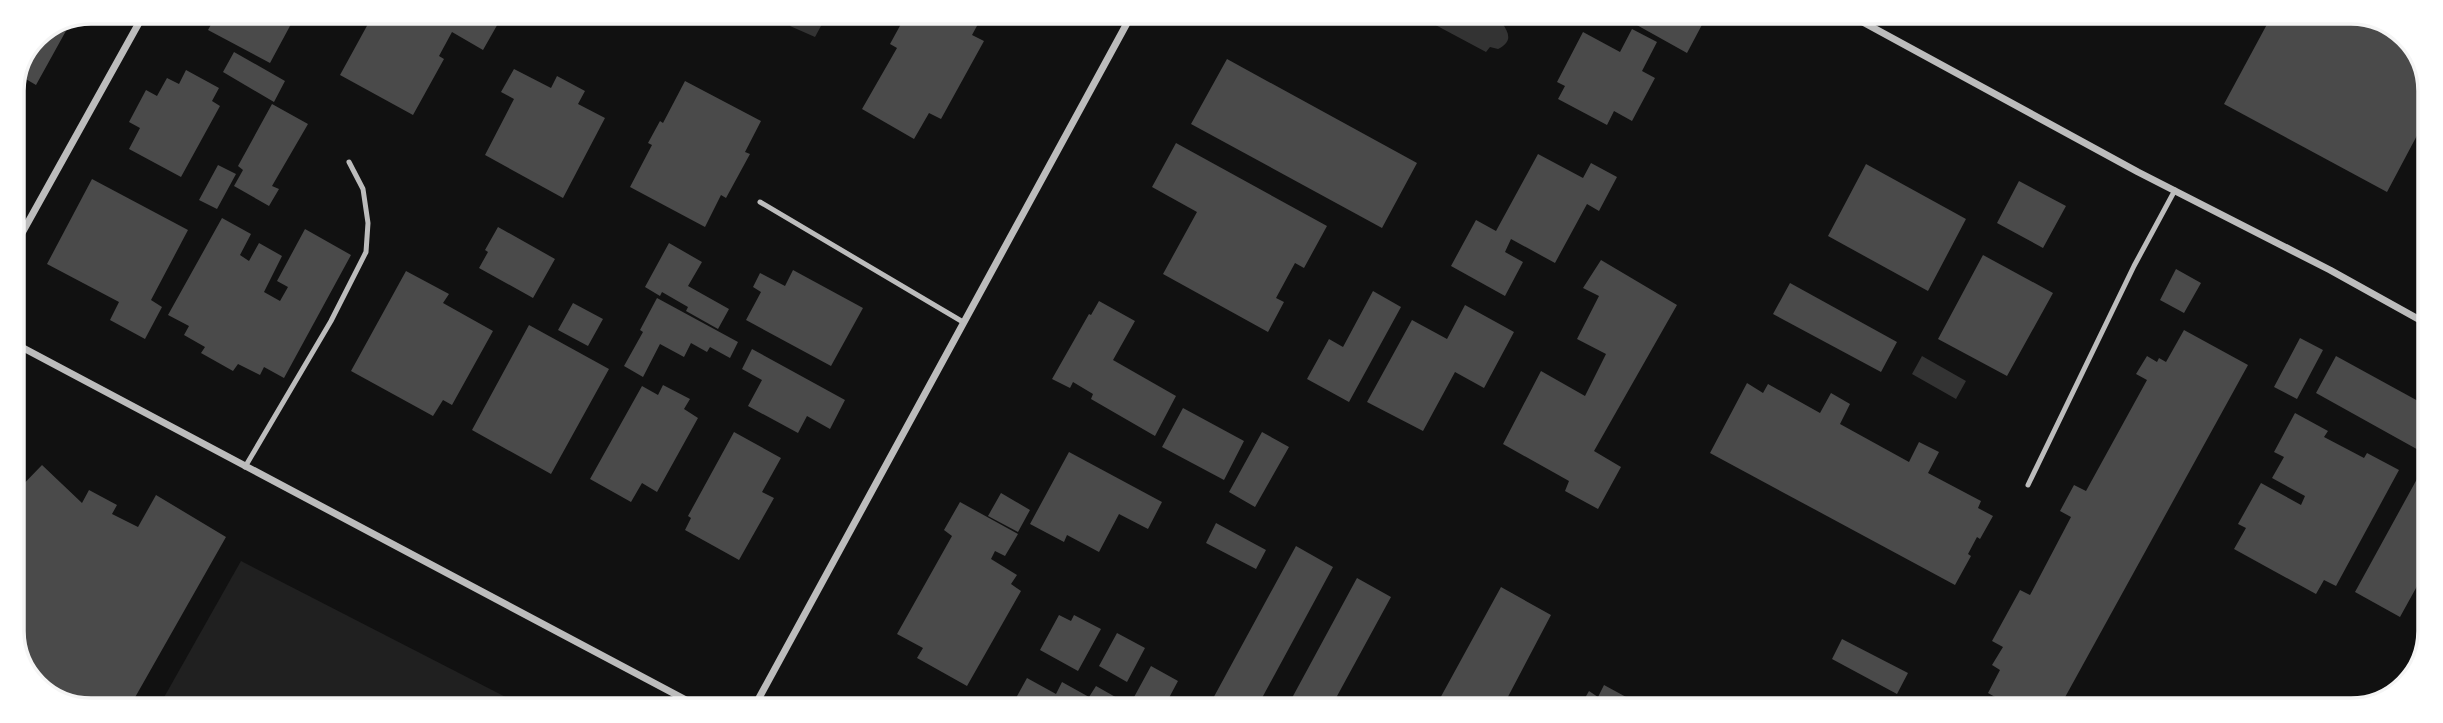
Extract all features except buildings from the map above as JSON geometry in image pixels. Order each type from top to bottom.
[{"type":"street","points":[[24,229],[138,24]]},
{"type":"street","points":[[759,698],[1126,24]]},
{"type":"street","points":[[1867,24],[2418,319]]},
{"type":"street","points":[[24,349],[681,698]]},
{"type":"lane","points":[[245,467],[331,321],[366,252],[368,223],[363,189],[349,162]]},
{"type":"lane","points":[[2028,485],[2134,267],[2175,190]]},
{"type":"lane","points":[[761,202],[963,322]]},
{"type":"shaded area","points":[[791,24],[822,24],[815,37],[790,26]]},
{"type":"shaded area","points":[[1434,24],[1503,24],[1508,34],[1508,41],[1498,49],[1490,47],[1486,52]]},
{"type":"shaded area","points":[[1922,356],[1966,381],[1956,399],[1912,374]]},
{"type":"shaded area","points":[[241,561],[508,698],[164,698]]}]
